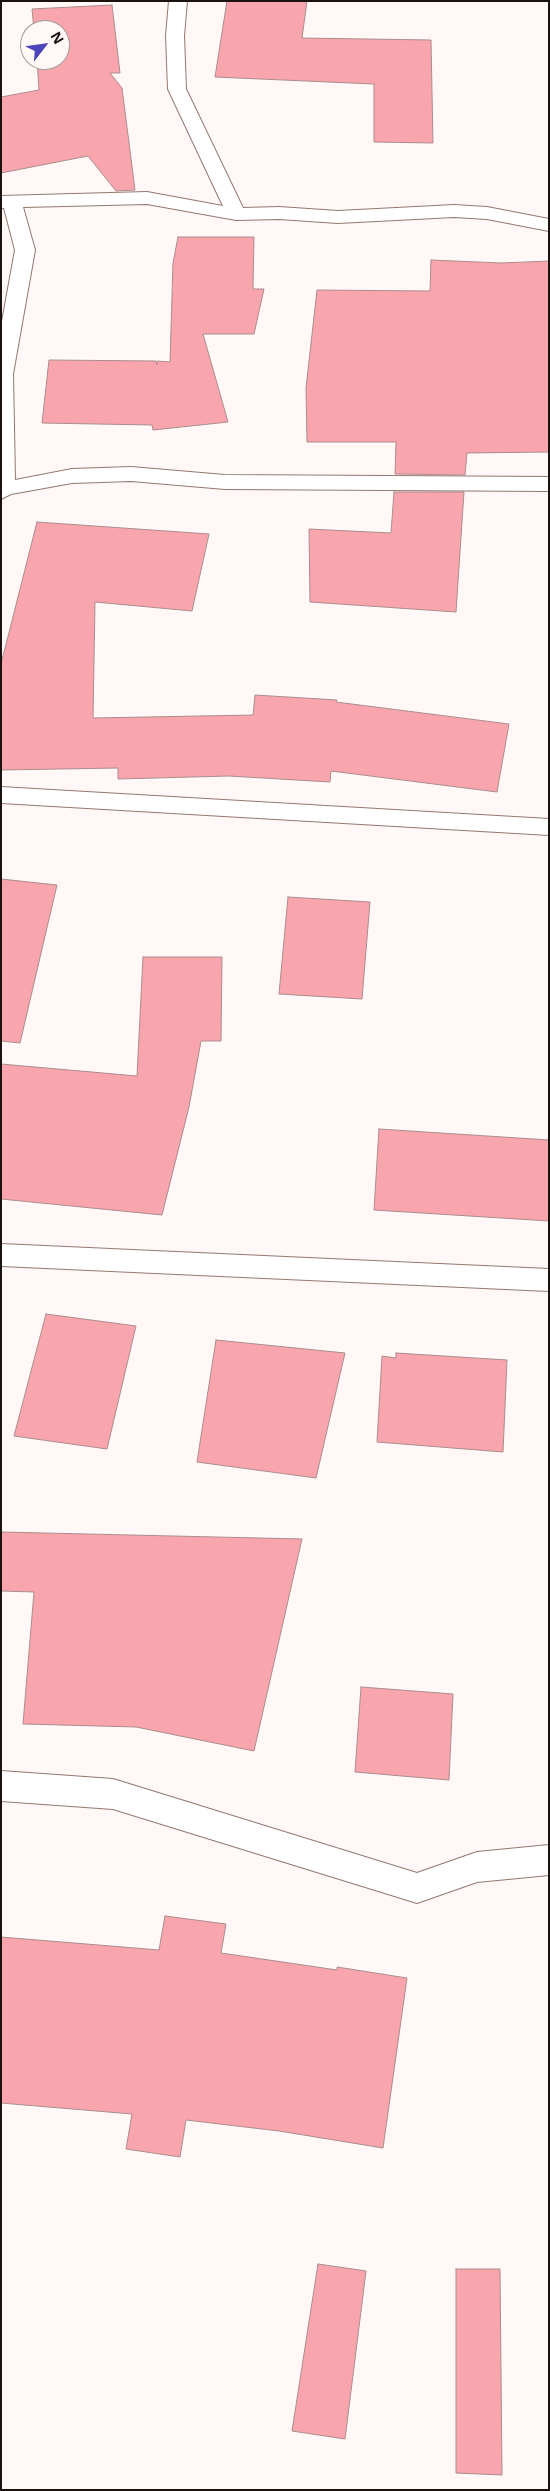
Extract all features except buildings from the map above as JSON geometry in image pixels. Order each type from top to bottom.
[{"type":"street","points":[[178,1],[175,36],[177,89],[236,214]]},
{"type":"street","points":[[549,225],[487,213],[454,211],[338,217],[279,213],[236,214],[147,198],[7,202],[25,250],[3,374],[2,490],[72,476],[131,474],[225,482],[549,484]]},
{"type":"street","points":[[1,795],[549,827]]},
{"type":"street","points":[[1,1255],[549,1280]]},
{"type":"street","points":[[1,1786],[112,1794],[417,1888],[477,1866],[549,1860]]}]
